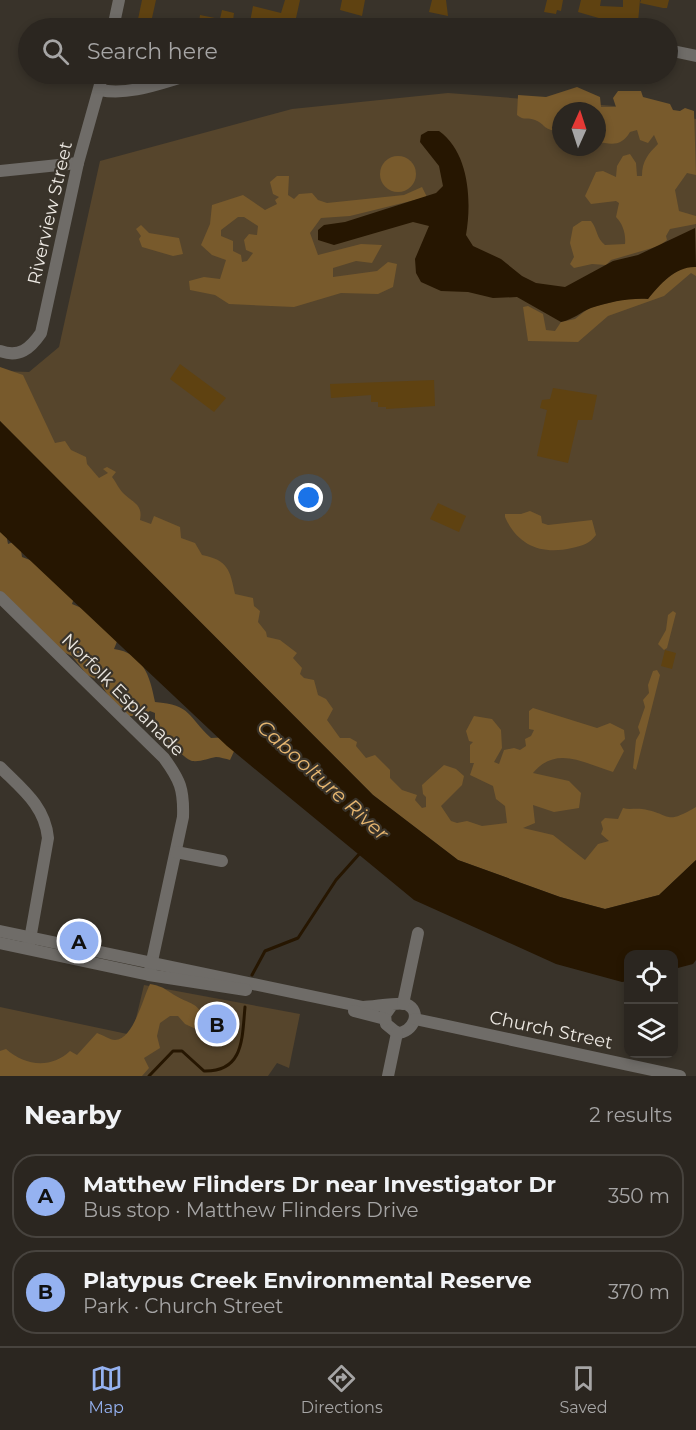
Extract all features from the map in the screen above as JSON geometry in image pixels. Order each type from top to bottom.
[{"type":"street","points":[[114,18],[118,0]]},
{"type":"street","points":[[678,52],[696,56]]},
{"type":"street","name":"Riverview Street","points":[[0,351],[10,355],[21,353],[33,345],[41,333],[78,163],[101,84]]},
{"type":"street","points":[[100,90],[113,93],[157,84]]},
{"type":"street","points":[[0,171],[78,163]]},
{"type":"street","name":"Norfolk Esplanade","points":[[0,597],[164,758],[179,779],[184,796],[183,818],[150,970]]},
{"type":"street","points":[[0,767],[34,800],[46,821],[48,838],[29,944]]},
{"type":"street","points":[[176,852],[222,861]]},
{"type":"street","points":[[0,931],[29,944],[150,970],[259,987],[363,1007],[398,1005],[411,1008],[415,1019],[407,1031],[397,1033],[389,1028],[385,1019],[387,1011],[398,1005],[418,933]]},
{"type":"street","points":[[0,944],[29,944]]},
{"type":"street","points":[[221,981],[269,994],[385,1019]]},
{"type":"street","name":"Church Street","points":[[415,1019],[680,1076]]},
{"type":"street","points":[[388,1076],[397,1033]]},
{"type":"shaded area","points":[[577,87],[600,97],[600,102],[552,102],[552,130],[535,120],[517,115],[518,95],[546,97]]},
{"type":"shaded area","points":[[618,91],[641,91],[643,97],[670,104],[673,110],[680,111],[685,108],[694,111],[696,175],[687,173],[675,190],[679,211],[696,216],[696,224],[670,229],[666,236],[667,240],[659,246],[611,260],[606,265],[592,264],[574,268],[570,264],[574,257],[570,243],[573,227],[582,221],[591,221],[605,245],[625,244],[624,229],[616,217],[619,203],[616,201],[591,204],[585,196],[596,172],[603,171],[616,177],[617,166],[623,156],[630,154],[636,163],[637,176],[642,176],[646,158],[658,144],[654,135],[648,143],[640,140],[637,130],[630,132],[620,142],[606,143],[606,107],[616,107],[613,98]]},
{"type":"shaded area","points":[[448,93],[563,102],[552,102],[552,156],[606,156],[606,105],[640,108],[696,119],[696,860],[659,895],[458,860],[134,557],[0,421],[0,371],[29,372],[59,347],[100,161],[292,109]]},
{"type":"shaded area","points":[[398,156],[411,161],[416,174],[411,187],[398,192],[385,187],[380,174],[385,161]]},
{"type":"shaded area","points":[[277,176],[289,176],[288,195],[294,199],[299,194],[312,193],[318,200],[327,203],[404,195],[422,187],[427,197],[350,216],[321,218],[310,233],[318,255],[361,244],[382,245],[372,263],[356,261],[333,268],[333,277],[377,271],[388,262],[397,264],[393,287],[378,294],[341,293],[294,307],[229,304],[215,295],[190,290],[189,281],[204,277],[220,279],[226,260],[212,255],[201,245],[210,224],[212,205],[243,195],[265,210],[277,204],[275,200],[279,197],[273,194],[270,182]],"holes":[[[238,217],[244,217],[258,226],[257,235],[249,234],[244,240],[246,250],[253,253],[247,261],[242,262],[241,255],[233,251],[233,241],[221,236],[221,230]]]},
{"type":"shaded area","points":[[141,225],[149,233],[179,238],[183,254],[173,256],[142,247],[139,239],[141,236],[136,229]]},
{"type":"shaded area","points":[[683,266],[696,267],[696,276],[691,273],[664,296],[608,316],[578,342],[528,341],[523,307],[528,306],[543,314],[546,330],[555,331],[561,322],[575,319],[589,308],[628,298],[648,299],[660,284]]},
{"type":"shaded area","points":[[0,367],[23,375],[55,443],[65,441],[71,450],[86,457],[87,464],[99,478],[108,473],[103,469],[107,467],[116,472],[112,477],[122,491],[139,507],[140,520],[151,524],[154,516],[180,527],[181,538],[195,543],[202,555],[223,563],[229,572],[235,594],[253,598],[254,606],[260,611],[258,622],[267,637],[280,640],[297,653],[293,658],[302,668],[300,674],[304,678],[314,680],[318,695],[326,699],[333,709],[327,720],[340,738],[350,738],[357,742],[356,746],[366,758],[375,755],[390,770],[390,778],[402,790],[417,795],[415,800],[422,808],[426,807],[426,797],[423,794],[422,785],[444,765],[456,769],[464,776],[462,785],[441,806],[451,821],[457,823],[467,821],[482,826],[507,823],[505,806],[496,799],[493,786],[470,775],[474,763],[470,763],[470,745],[473,742],[469,741],[466,731],[474,716],[492,719],[501,730],[502,748],[494,762],[499,764],[504,750],[514,748],[520,750],[526,746],[525,739],[531,736],[534,730],[529,729],[529,711],[533,708],[597,728],[610,723],[624,730],[625,739],[620,744],[624,751],[613,772],[581,761],[561,758],[542,765],[533,773],[569,781],[581,793],[579,808],[554,812],[533,805],[535,823],[523,828],[553,835],[585,860],[598,844],[609,841],[601,834],[603,829],[601,822],[605,818],[618,819],[623,808],[642,809],[673,817],[696,807],[696,860],[659,895],[605,909],[560,897],[458,860],[373,795],[0,421]]},
{"type":"shaded area","points":[[530,511],[541,516],[542,523],[548,525],[592,520],[596,535],[586,544],[561,550],[532,546],[517,535],[505,517],[505,514],[521,514]]},
{"type":"shaded area","points":[[0,532],[6,534],[8,544],[13,542],[21,550],[22,557],[38,563],[76,592],[72,604],[84,609],[118,639],[114,649],[132,655],[144,667],[151,683],[155,702],[183,709],[211,738],[231,737],[236,747],[230,760],[216,757],[199,761],[188,759],[155,726],[155,713],[150,711],[141,716],[127,716],[115,706],[98,680],[87,675],[72,656],[59,650],[0,602]]},
{"type":"shaded area","points":[[673,611],[676,613],[667,648],[664,650],[658,644],[666,630],[668,615]]},
{"type":"shaded area","points":[[657,670],[660,675],[636,770],[633,768],[636,740],[640,733],[638,727],[645,707],[643,700],[649,693],[648,685],[653,671]]},
{"type":"shaded area","points":[[150,984],[162,987],[193,1004],[204,1020],[198,1030],[185,1024],[178,1016],[170,1016],[160,1023],[157,1036],[160,1048],[144,1058],[149,1068],[142,1076],[0,1076],[0,1051],[6,1049],[21,1059],[46,1063],[63,1057],[70,1051],[77,1055],[97,1033],[113,1040],[121,1038],[137,1017]]},
{"type":"shaded area","points":[[144,985],[300,1014],[289,1068],[277,1063],[268,1076],[0,1076],[0,1007],[132,1035]]},
{"type":"water","points":[[428,131],[439,131],[457,151],[466,178],[468,193],[466,235],[473,246],[501,259],[522,276],[536,283],[565,287],[613,261],[638,255],[695,228],[696,267],[682,269],[675,273],[663,282],[648,299],[605,304],[561,322],[517,297],[493,298],[468,292],[441,291],[421,282],[416,273],[415,259],[429,226],[413,222],[334,245],[318,240],[318,230],[324,225],[345,222],[436,193],[443,186],[439,166],[420,142],[421,135]]},
{"type":"water","name":"Caboolture River","points":[[0,421],[373,795],[458,860],[560,897],[605,909],[659,895],[696,860],[696,960],[693,964],[678,968],[678,950],[624,950],[624,982],[622,982],[556,964],[414,900],[227,746],[0,532]]},
{"type":"building","points":[[142,0],[156,0],[152,18],[138,18]]},
{"type":"building","points":[[285,0],[300,0],[296,18],[251,18],[253,6],[281,13]]},
{"type":"building","points":[[342,0],[365,0],[362,16],[340,10]]},
{"type":"building","points":[[432,0],[446,0],[448,16],[429,12]]},
{"type":"building","points":[[547,0],[563,0],[561,11],[557,10],[556,14],[544,12]]},
{"type":"building","points":[[581,0],[601,0],[600,6],[623,7],[623,0],[640,0],[638,18],[599,18],[578,12]]},
{"type":"building","points":[[641,0],[669,0],[667,8],[663,8],[640,3]]},
{"type":"building","points":[[222,10],[234,13],[233,18],[220,18]]},
{"type":"building","points":[[200,15],[215,18],[200,18]]},
{"type":"building","points":[[180,364],[226,398],[214,412],[170,379]]},
{"type":"building","points":[[434,380],[435,406],[386,409],[386,407],[378,407],[378,402],[371,402],[371,395],[331,398],[330,384]]},
{"type":"building","points":[[553,388],[597,395],[592,420],[578,420],[568,463],[537,456],[547,410],[540,408],[542,400],[550,399]]},
{"type":"building","points":[[438,503],[466,516],[459,532],[430,519]]},
{"type":"building","points":[[665,650],[676,653],[672,669],[661,666]]},
{"type":"waterway","points":[[252,975],[265,951],[298,938],[336,880],[361,852]]},
{"type":"waterway","points":[[149,1076],[173,1051],[182,1051],[204,1071],[227,1066],[238,1051],[245,1007]]},
{"type":"place","name":"Matthew Flinders Dr near Investigator Dr","points":[[79,941]]},
{"type":"place","name":"Platypus Creek Environmental Reserve","points":[[217,1024]]}]
